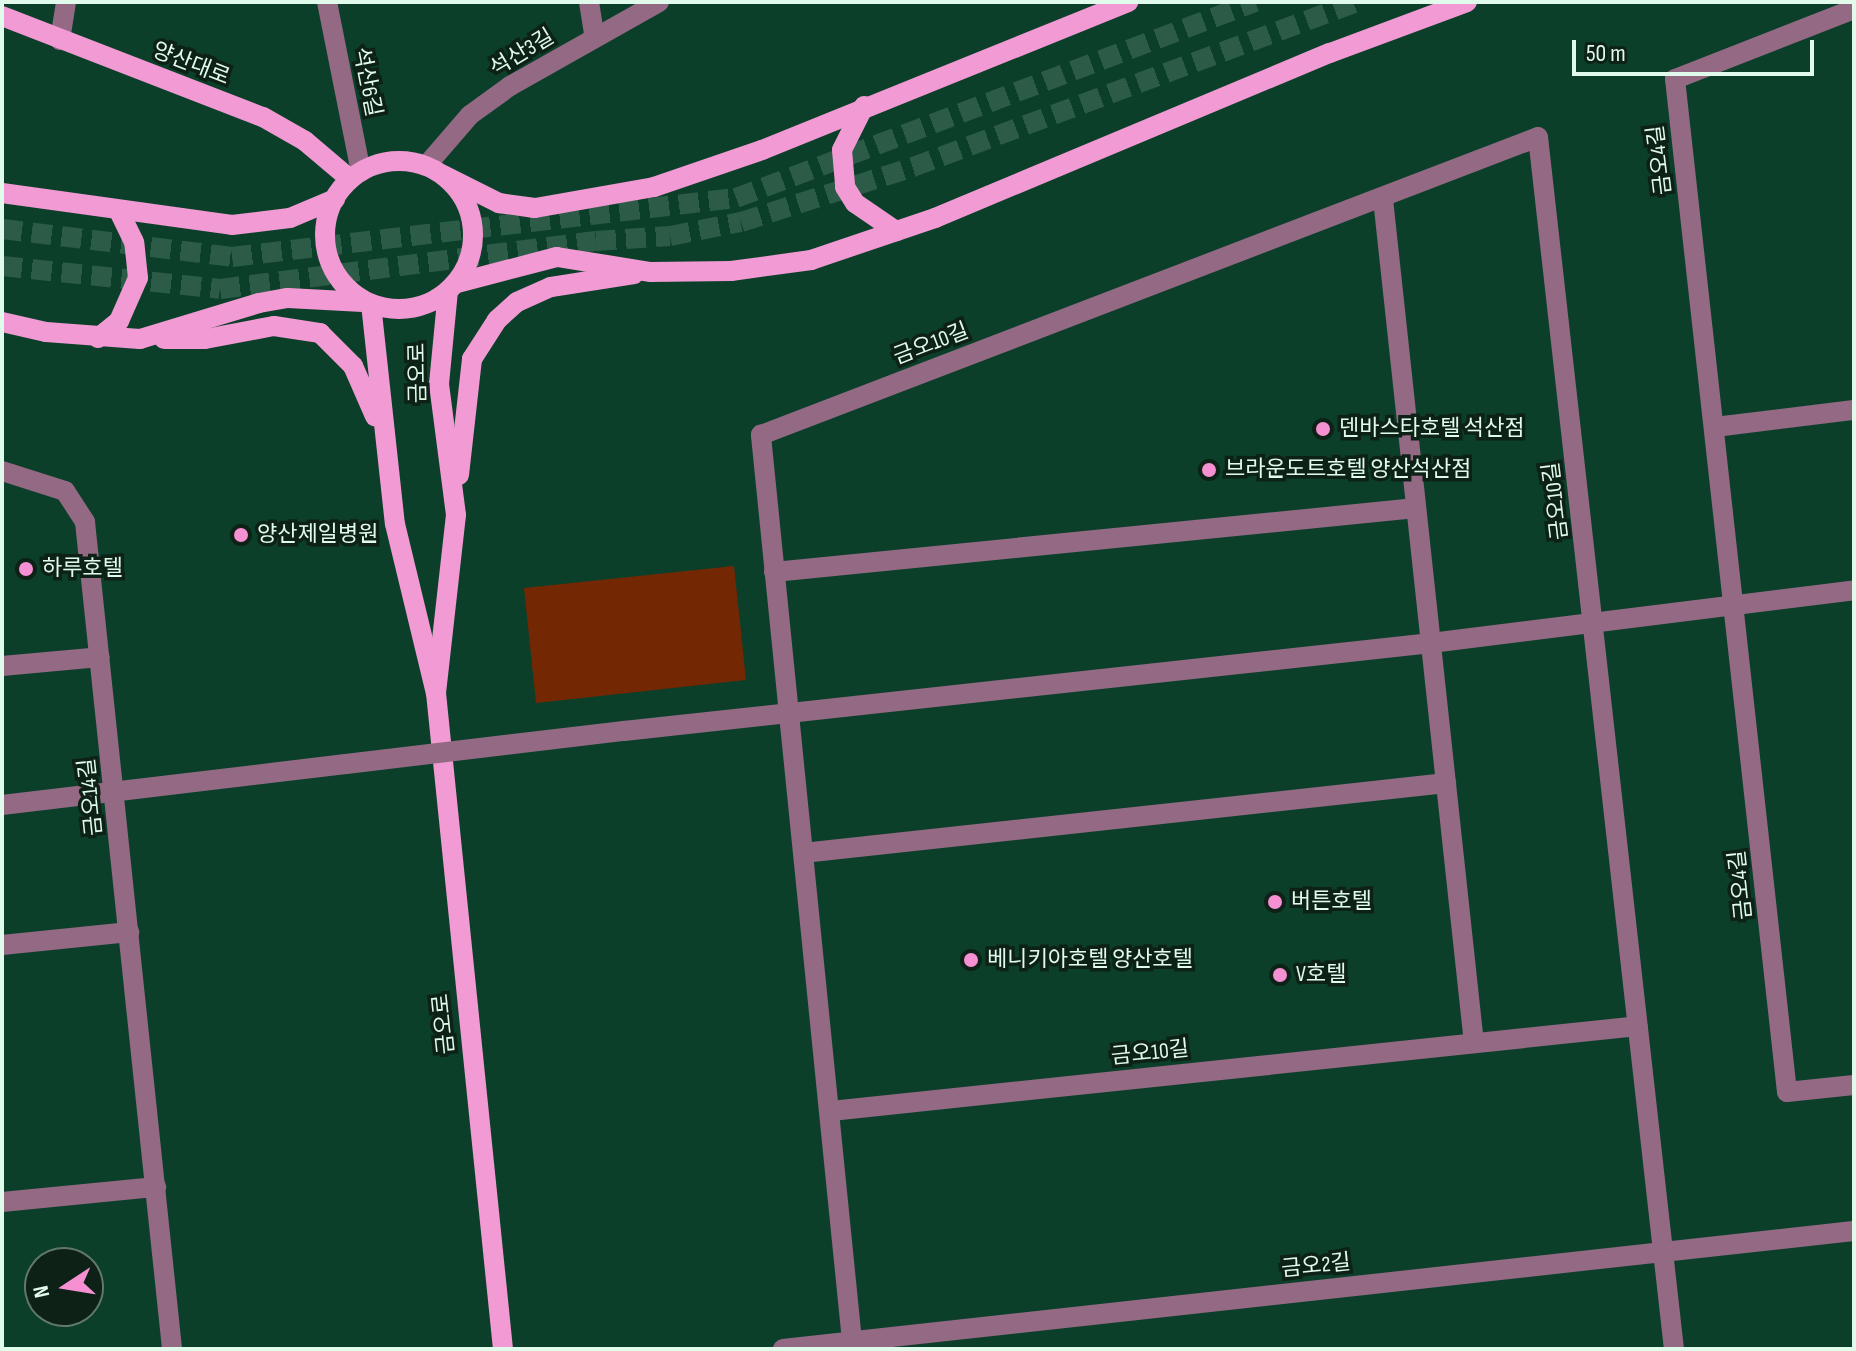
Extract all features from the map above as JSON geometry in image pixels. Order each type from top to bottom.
[{"type":"main road","points":[[369,303],[347,288],[333,269],[326,222],[335,199],[356,176],[382,163],[434,170],[499,203],[535,208],[577,204],[654,187],[762,150],[864,106],[1128,2]]},
{"type":"main road","points":[[456,515],[467,387],[482,338],[517,302],[533,293],[651,272],[731,271],[811,260],[896,231],[1330,53],[1467,2]]},
{"type":"main road","name":"양산대로","points":[[2,16],[263,117],[356,176]]},
{"type":"main road","points":[[864,106],[842,150],[845,187],[855,203],[896,231]]},
{"type":"main road","points":[[434,170],[470,214],[469,262],[452,287]]},
{"type":"main road","points":[[2,193],[120,213],[261,224],[290,218],[335,199]]},
{"type":"main road","points":[[98,338],[119,321],[138,278],[134,242],[120,213]]},
{"type":"main road","points":[[140,339],[288,298],[411,309],[452,287],[557,257],[651,272]]},
{"type":"main road","name":"금오로","points":[[436,693],[456,515],[439,384],[452,287]]},
{"type":"main road","name":"금오로","points":[[369,303],[395,524],[436,693],[503,1349]]},
{"type":"main road","points":[[2,322],[98,338],[205,339],[274,326],[320,333],[353,366],[387,455]]},
{"type":"street","points":[[60,40],[66,2]]},
{"type":"street","name":"석산6길","points":[[327,2],[356,176]]},
{"type":"street","points":[[589,2],[595,38]]},
{"type":"street","name":"석산3길","points":[[434,170],[480,108],[659,2]]},
{"type":"street","name":"금오4길","points":[[1854,9],[1675,79],[1787,1092],[1854,1085]]},
{"type":"street","name":"금오10길","points":[[852,1341],[761,435],[1538,137],[1674,1349]]},
{"type":"street","points":[[1383,199],[1474,1043]]},
{"type":"street","points":[[1715,427],[1854,410]]},
{"type":"street","name":"금오14길","points":[[2,471],[65,491],[85,522],[172,1349]]},
{"type":"street","points":[[774,572],[1416,508]]},
{"type":"street","points":[[2,805],[624,731],[790,716],[1431,643],[1854,590]]},
{"type":"street","points":[[2,666],[100,657]]},
{"type":"street","points":[[803,853],[1446,783]]},
{"type":"street","points":[[2,945],[129,932]]},
{"type":"street","name":"금오10길","points":[[831,1111],[1638,1026]]},
{"type":"street","points":[[2,1202],[156,1187]]},
{"type":"street","name":"금오2길","points":[[783,1349],[1854,1231]]},
{"type":"street","points":[[974,1328],[977,1349]]},
{"type":"shaded area","points":[[734,566],[746,680],[536,703],[524,588]]},
{"type":"tunnel","points":[[2,229],[232,257],[736,198],[1255,2]]},
{"type":"tunnel","points":[[2,266],[220,289],[596,241],[670,236],[741,222],[913,167],[1357,2]]},
{"type":"place","name":"덴바스타호텔 석산점","points":[[1323,429]]},
{"type":"place","name":"브라운도트호텔 양산석산점","points":[[1209,470]]},
{"type":"place","name":"양산제일병원","points":[[241,535]]},
{"type":"place","name":"하루호텔","points":[[26,569]]},
{"type":"place","name":"버튼호텔","points":[[1275,902]]},
{"type":"place","name":"베니키아호텔 양산호텔","points":[[971,960]]},
{"type":"place","name":"V호텔","points":[[1280,975]]}]
